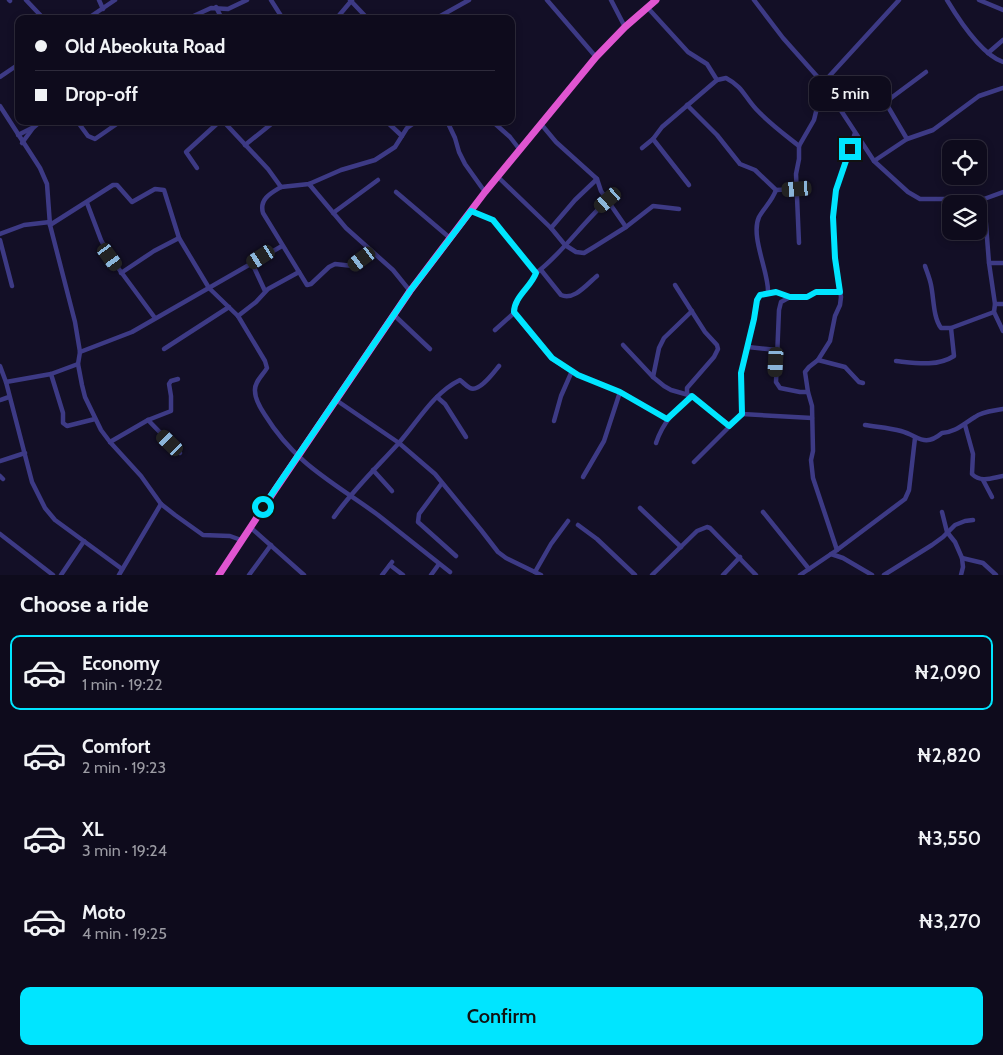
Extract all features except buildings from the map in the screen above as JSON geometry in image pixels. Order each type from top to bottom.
[{"type":"highway","points":[[219,575],[297,456],[410,291],[484,192],[596,57],[625,27],[656,0]]},
{"type":"street","points":[[26,0],[40,15]]},
{"type":"street","points":[[99,0],[103,9]]},
{"type":"street","points":[[93,15],[115,0]]},
{"type":"street","points":[[272,0],[281,15]]},
{"type":"street","points":[[339,15],[351,0],[364,15]]},
{"type":"street","points":[[442,15],[469,0]]},
{"type":"street","points":[[547,0],[596,57]]},
{"type":"street","points":[[610,0],[625,27]]},
{"type":"street","points":[[754,0],[782,38],[823,83],[874,161],[908,192],[920,199],[942,199]]},
{"type":"street","points":[[800,243],[796,174],[799,146],[814,120],[823,83],[899,0]]},
{"type":"street","points":[[947,0],[974,38],[994,58],[1003,62]]},
{"type":"street","points":[[979,0],[1003,10]]},
{"type":"street","points":[[194,15],[216,7],[228,9],[241,1]]},
{"type":"street","points":[[216,7],[220,15]]},
{"type":"street","points":[[647,7],[688,52],[707,64],[717,80]]},
{"type":"street","points":[[988,53],[1003,40]]},
{"type":"street","points":[[0,78],[15,67]]},
{"type":"street","points":[[907,139],[887,104],[926,72]]},
{"type":"street","points":[[642,148],[653,139],[662,127],[717,80],[726,78],[737,84],[756,108],[784,135],[799,146]]},
{"type":"street","points":[[874,161],[907,139],[933,130],[979,96],[1003,88]]},
{"type":"street","points":[[687,105],[717,135],[740,164],[755,170],[776,190],[797,189]]},
{"type":"street","points":[[0,106],[22,143],[40,168],[46,184],[50,223],[74,314],[80,352],[78,364],[85,397],[95,418],[110,442],[141,476],[161,504],[200,533],[207,536],[230,536],[241,540]]},
{"type":"street","points":[[541,124],[556,142],[597,179],[601,191],[626,227]]},
{"type":"street","points":[[22,143],[36,125]]},
{"type":"street","points":[[80,125],[88,136],[95,138],[115,125]]},
{"type":"street","points":[[197,168],[186,154],[186,151],[216,125]]},
{"type":"street","points":[[225,125],[245,144],[281,187]]},
{"type":"street","points":[[245,144],[269,125]]},
{"type":"street","points":[[390,125],[402,136]]},
{"type":"street","points":[[372,252],[353,266],[335,264],[329,267],[308,285],[282,246],[262,209],[267,195],[281,187],[310,184],[341,170],[375,160],[395,147],[407,128],[412,125]]},
{"type":"street","points":[[449,125],[455,138],[458,152],[484,192]]},
{"type":"street","points":[[496,125],[510,137],[520,150]]},
{"type":"street","points":[[18,135],[34,127]]},
{"type":"street","points":[[837,550],[813,478],[811,460],[813,451],[812,406],[805,372],[818,360],[830,341],[835,316],[840,305],[841,297],[835,258],[833,217],[836,190],[855,133]]},
{"type":"street","points":[[653,139],[689,185]]},
{"type":"street","points":[[498,177],[551,228],[565,245],[576,252],[584,252],[626,227],[653,206],[679,209]]},
{"type":"street","points":[[551,228],[575,200],[597,179]]},
{"type":"street","points":[[333,213],[378,180]]},
{"type":"street","points":[[310,184],[346,228],[393,270],[410,291]]},
{"type":"street","points":[[0,234],[24,225],[50,223],[87,203],[113,185],[117,185],[132,202],[155,190],[162,189],[165,192],[179,238],[209,288],[238,316],[265,361],[266,368],[256,383],[254,391],[261,408],[274,428],[297,456],[315,472],[381,518],[450,572]]},
{"type":"street","points":[[768,292],[759,250],[757,230],[758,219],[776,190]]},
{"type":"street","points":[[396,192],[450,238]]},
{"type":"street","points":[[987,198],[1003,192]]},
{"type":"street","points":[[608,200],[536,273],[534,279],[514,306],[514,312],[552,358],[572,371],[620,392],[667,419]]},
{"type":"street","points":[[87,203],[110,257],[155,318]]},
{"type":"street","points":[[471,211],[493,220],[536,273]]},
{"type":"street","points":[[987,237],[995,304],[994,312],[1003,331]]},
{"type":"street","points":[[121,273],[154,251],[179,238]]},
{"type":"street","points":[[0,240],[12,286]]},
{"type":"street","points":[[80,352],[132,332],[282,246]]},
{"type":"street","points":[[252,263],[265,291]]},
{"type":"street","points":[[989,263],[1003,263]]},
{"type":"street","points":[[925,266],[931,284],[940,327],[945,329],[951,328],[994,312]]},
{"type":"street","points":[[541,270],[561,295],[566,297],[573,296],[597,276]]},
{"type":"street","points":[[238,316],[256,302],[265,291],[299,272]]},
{"type":"street","points":[[675,285],[705,332],[717,344],[718,349],[714,358],[687,388],[687,394]]},
{"type":"street","points":[[742,414],[741,373],[757,300],[760,295],[776,292],[790,297],[807,297],[820,291],[840,292]]},
{"type":"street","points":[[790,297],[781,302],[779,310],[776,382],[780,388],[790,391],[808,392]]},
{"type":"street","points":[[995,304],[1003,304]]},
{"type":"street","points":[[164,349],[229,307]]},
{"type":"street","points":[[653,378],[659,348],[664,338],[692,311]]},
{"type":"street","points":[[495,330],[514,312]]},
{"type":"street","points":[[394,315],[430,348]]},
{"type":"street","points":[[896,361],[938,363],[946,361],[954,356],[951,328]]},
{"type":"street","points":[[623,345],[653,378],[672,390],[692,396],[729,426]]},
{"type":"street","points":[[748,347],[777,350]]},
{"type":"street","points":[[818,360],[845,367],[859,382],[863,383]]},
{"type":"street","points":[[6,382],[51,374],[78,364]]},
{"type":"street","points":[[0,366],[6,382],[32,482],[51,516],[122,569]]},
{"type":"street","points":[[334,517],[348,496],[399,443],[437,397],[460,380],[474,390],[479,388],[499,366]]},
{"type":"street","points":[[554,421],[560,396],[572,371]]},
{"type":"street","points":[[51,374],[63,414],[63,423],[67,426],[95,418]]},
{"type":"street","points":[[110,442],[148,420],[172,411],[169,384],[171,381],[178,379]]},
{"type":"street","points":[[583,477],[604,441],[620,392]]},
{"type":"street","points":[[656,443],[660,430],[667,419],[692,396]]},
{"type":"street","points":[[437,397],[445,404],[466,437]]},
{"type":"street","points":[[0,400],[9,398]]},
{"type":"street","points":[[336,400],[399,443],[435,474],[498,552],[506,558],[541,575]]},
{"type":"street","points":[[865,425],[901,431],[926,441],[935,439],[942,433],[950,432],[965,425],[982,413],[1003,409]]},
{"type":"street","points":[[694,462],[742,414],[812,418]]},
{"type":"street","points":[[148,420],[180,453]]},
{"type":"street","points":[[965,425],[973,454],[972,474],[976,478],[983,480],[1003,476]]},
{"type":"street","points":[[800,575],[905,499],[909,490],[915,438]]},
{"type":"street","points":[[0,461],[25,453]]},
{"type":"street","points":[[373,470],[392,491]]},
{"type":"street","points":[[983,480],[992,497]]},
{"type":"street","points":[[442,483],[417,519],[456,556]]},
{"type":"street","points":[[119,575],[161,504]]},
{"type":"street","points":[[640,508],[681,547]]},
{"type":"street","points":[[763,512],[809,569]]},
{"type":"street","points":[[942,512],[947,532],[955,542],[962,558],[962,575]]},
{"type":"street","points":[[884,575],[932,545],[959,522],[973,520]]},
{"type":"street","points":[[535,572],[551,544],[568,522]]},
{"type":"street","points":[[578,525],[597,539],[635,575]]},
{"type":"street","points":[[250,527],[304,575]]},
{"type":"street","points":[[652,575],[697,532],[707,527],[756,575]]},
{"type":"street","points":[[0,534],[53,575]]},
{"type":"street","points":[[60,575],[84,541]]},
{"type":"street","points":[[249,575],[271,545]]},
{"type":"street","points":[[831,554],[843,558],[872,575]]},
{"type":"street","points":[[723,575],[740,558]]},
{"type":"street","points":[[962,558],[983,563],[996,575]]},
{"type":"street","points":[[382,575],[391,563],[403,575]]},
{"type":"street","points":[[431,575],[439,564]]},
{"type":"route","points":[[263,507],[410,291],[471,211],[493,220],[536,273],[534,279],[514,306],[514,312],[552,358],[578,375],[620,392],[667,419],[692,396],[729,426],[742,414],[741,373],[757,300],[760,295],[776,292],[790,297],[807,297],[820,291],[840,292],[835,258],[833,217],[836,190],[850,149]]}]
